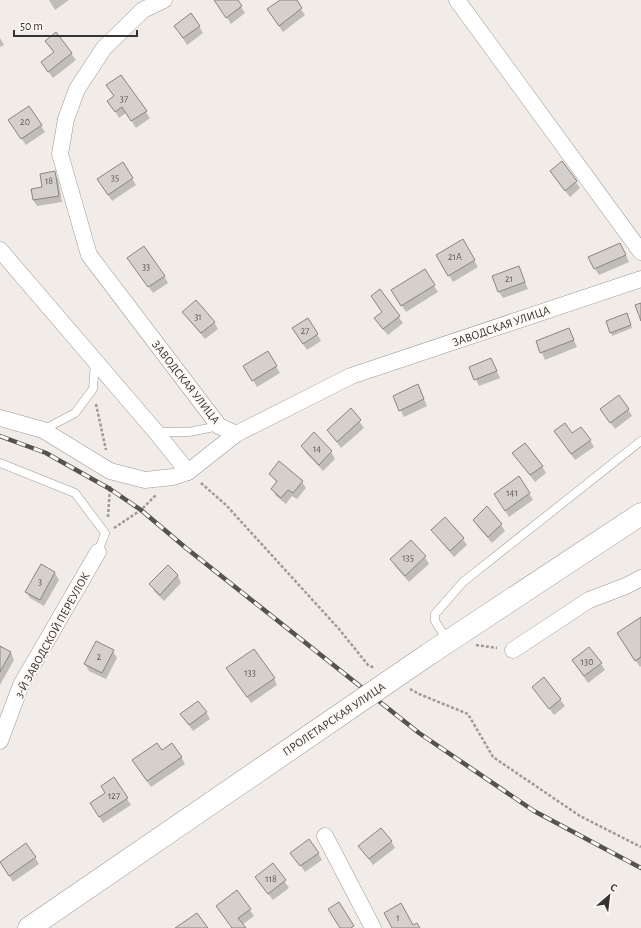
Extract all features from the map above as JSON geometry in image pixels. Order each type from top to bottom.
[{"type":"main road","name":"ПРОЛЕТАРСКАЯ УЛИЦА","points":[[29,928],[429,654],[641,514]]},
{"type":"street","name":"ЗАВОДСКАЯ УЛИЦА","points":[[164,0],[143,10],[104,48],[77,88],[66,118],[60,154],[89,255],[219,426],[236,434],[351,376],[641,279]]},
{"type":"street","points":[[457,0],[641,252]]},
{"type":"street","points":[[0,250],[156,432],[188,472]]},
{"type":"street","points":[[0,418],[43,430],[110,471],[145,480],[173,477],[188,472],[236,434]]},
{"type":"street","name":"3-Й ЗАВОДСКОЙ ПЕРЕУЛОК","points":[[0,741],[21,685],[98,552]]},
{"type":"street","points":[[513,650],[589,600],[626,586],[641,578]]},
{"type":"street","points":[[325,836],[373,928]]},
{"type":"lane","points":[[43,430],[75,413],[89,395],[93,389],[95,362]]},
{"type":"lane","points":[[156,432],[189,432],[219,426]]},
{"type":"lane","points":[[448,642],[435,621],[436,614],[463,582],[641,441]]},
{"type":"lane","points":[[0,463],[75,493],[105,533],[98,552]]},
{"type":"path","points":[[448,642],[513,650]]},
{"type":"building","points":[[214,0],[238,0],[242,6],[226,18]]},
{"type":"building","points":[[280,0],[297,0],[302,8],[279,26],[267,9]]},
{"type":"building","points":[[191,13],[200,26],[183,38],[174,26]]},
{"type":"building","points":[[56,32],[72,53],[48,72],[41,62],[54,52],[45,41]]},
{"type":"building","points":[[121,75],[147,111],[131,121],[122,107],[115,112],[107,101],[114,96],[106,85]]},
{"type":"building","points":[[29,106],[42,125],[21,139],[8,120]]},
{"type":"building","points":[[562,161],[577,181],[565,191],[550,171]]},
{"type":"building","points":[[123,162],[133,178],[108,195],[97,179]]},
{"type":"building","points":[[55,171],[59,196],[33,200],[31,189],[42,187],[40,174]]},
{"type":"building","points":[[463,239],[475,260],[448,276],[436,255]]},
{"type":"building","points":[[620,243],[626,255],[594,269],[588,257]]},
{"type":"building","points":[[144,246],[165,276],[148,287],[127,258]]},
{"type":"building","points":[[519,266],[525,282],[498,292],[492,276]]},
{"type":"building","points":[[425,269],[435,285],[401,306],[391,290]]},
{"type":"building","points":[[380,289],[400,316],[383,329],[374,318],[382,312],[371,296]]},
{"type":"building","points":[[196,300],[215,322],[201,333],[182,312]]},
{"type":"building","points":[[641,303],[641,321],[635,305]]},
{"type":"building","points":[[627,313],[631,325],[610,333],[606,321]]},
{"type":"building","points":[[308,318],[318,334],[303,344],[292,328]]},
{"type":"building","points":[[569,328],[574,340],[540,353],[536,341]]},
{"type":"building","points":[[268,351],[277,366],[252,381],[243,366]]},
{"type":"building","points":[[491,358],[497,371],[474,380],[469,367]]},
{"type":"building","points":[[418,384],[424,399],[399,411],[393,396]]},
{"type":"building","points":[[619,395],[629,409],[610,423],[600,409]]},
{"type":"building","points":[[351,408],[361,420],[337,442],[327,430]]},
{"type":"building","points":[[565,423],[572,433],[581,427],[591,440],[571,454],[554,431]]},
{"type":"building","points":[[314,432],[332,451],[319,465],[301,446]]},
{"type":"building","points":[[525,443],[543,466],[530,475],[512,453]]},
{"type":"building","points":[[279,461],[303,481],[293,493],[288,490],[281,498],[271,489],[277,481],[269,474]]},
{"type":"building","points":[[519,476],[530,493],[505,511],[494,494]]},
{"type":"building","points":[[487,506],[502,524],[488,537],[473,520]]},
{"type":"building","points":[[445,517],[464,538],[450,551],[431,530]]},
{"type":"building","points":[[411,540],[426,556],[405,576],[390,559]]},
{"type":"building","points":[[41,564],[55,572],[40,600],[25,592]]},
{"type":"building","points":[[168,565],[178,575],[160,595],[149,584]]},
{"type":"building","points":[[641,617],[641,657],[635,661],[617,633]]},
{"type":"building","points":[[96,641],[114,650],[102,673],[84,664]]},
{"type":"building","points":[[0,646],[11,652],[0,672]]},
{"type":"building","points":[[589,647],[602,663],[584,676],[572,660]]},
{"type":"building","points":[[254,649],[275,678],[247,697],[226,668]]},
{"type":"building","points":[[544,677],[561,699],[549,709],[532,687]]},
{"type":"building","points":[[198,701],[207,712],[189,725],[180,714]]},
{"type":"building","points":[[157,743],[162,750],[172,743],[182,757],[147,781],[132,760]]},
{"type":"building","points":[[114,777],[128,798],[99,817],[90,803],[105,793],[101,786]]},
{"type":"building","points":[[381,828],[392,841],[369,859],[358,846]]},
{"type":"building","points":[[309,839],[319,853],[300,866],[290,853]]},
{"type":"building","points":[[26,843],[36,857],[9,876],[0,862]]},
{"type":"building","points":[[273,863],[286,880],[268,894],[255,877]]},
{"type":"building","points":[[237,890],[251,909],[238,918],[246,928],[232,928],[216,906]]},
{"type":"building","points":[[339,902],[354,926],[351,928],[340,928],[328,909]]},
{"type":"building","points":[[401,903],[413,925],[417,923],[420,928],[392,928],[384,913]]},
{"type":"building","points":[[197,913],[208,928],[175,928]]},
{"type":"railway","points":[[0,436],[46,453],[110,489],[141,510],[186,548],[419,733],[534,811],[641,868]]}]
